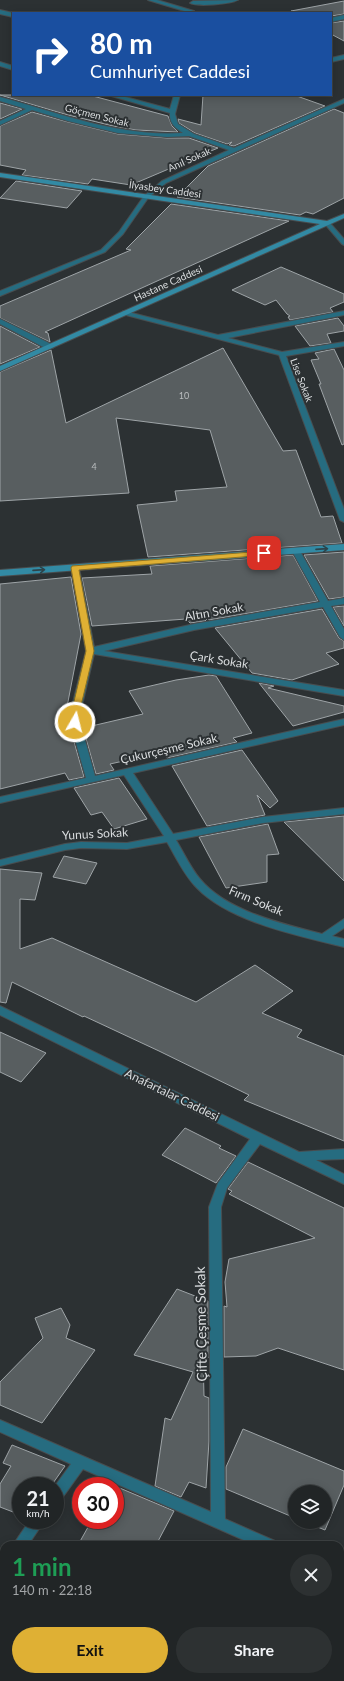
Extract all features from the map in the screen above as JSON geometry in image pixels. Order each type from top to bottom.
[{"type":"main road","name":"İlyasbey Caddesi","points":[[0,175],[329,226]]},
{"type":"main road","name":"Hastane Caddesi","points":[[0,374],[132,316],[329,226],[344,216]]},
{"type":"main road","name":"Hastane Caddesi","points":[[0,368],[124,313],[329,226],[344,222]]},
{"type":"main road","points":[[0,573],[344,547]]},
{"type":"street","points":[[151,0],[191,12],[194,1],[210,3],[235,0]]},
{"type":"street","points":[[0,12],[12,15]]},
{"type":"street","points":[[332,20],[344,17]]},
{"type":"street","points":[[332,60],[344,57]]},
{"type":"street","points":[[0,64],[12,68]]},
{"type":"street","points":[[115,96],[173,112]]},
{"type":"street","points":[[177,96],[172,119],[176,125],[191,134],[234,150]]},
{"type":"street","name":"Göçmen Sokak","points":[[0,99],[123,132],[159,136],[191,134]]},
{"type":"street","name":"Anıl Sokak","points":[[0,294],[103,251],[122,233],[152,190],[164,182],[344,101]]},
{"type":"street","points":[[0,123],[32,108]]},
{"type":"street","points":[[329,226],[344,243]]},
{"type":"street","name":"Lise Sokak","points":[[124,313],[282,354],[344,520]]},
{"type":"street","points":[[218,338],[344,313]]},
{"type":"street","points":[[0,321],[50,347]]},
{"type":"street","points":[[282,354],[344,344]]},
{"type":"street","points":[[296,551],[344,636]]},
{"type":"street","points":[[75,568],[90,651],[75,714],[75,722],[91,780]]},
{"type":"street","name":"Altın Sokak","points":[[90,651],[194,627],[344,601]]},
{"type":"street","name":"Çark Sokak","points":[[90,651],[344,693]]},
{"type":"street","name":"Çukurçeşme Sokak","points":[[0,800],[344,722]]},
{"type":"street","name":"Fırın Sokak","points":[[127,772],[170,837],[193,877],[201,887],[224,903],[258,918],[344,943]]},
{"type":"street","name":"Yunus Sokak","points":[[0,863],[65,847],[81,845],[127,846],[263,820],[344,811]]},
{"type":"street","points":[[323,938],[344,923]]},
{"type":"street","name":"Anafartalar Caddesi","points":[[0,1010],[296,1157],[344,1179]]},
{"type":"street","name":"Çifte Çeşme Sokak","points":[[218,1523],[215,1207],[222,1186],[258,1138]]},
{"type":"street","points":[[296,1157],[344,1154]]},
{"type":"street","points":[[0,1426],[261,1541]]},
{"type":"street","points":[[64,1484],[80,1462]]},
{"type":"street","points":[[23,1541],[32,1529]]},
{"type":"building","points":[[344,1],[344,14],[332,16],[332,12],[291,11]]},
{"type":"building","points":[[344,21],[344,41],[332,35],[332,23]]},
{"type":"building","points":[[0,95],[93,96],[168,116],[172,126],[178,132],[136,130],[68,115]]},
{"type":"building","points":[[203,96],[297,96],[325,106],[234,146],[229,145],[232,142],[227,144],[195,133],[179,123],[178,119],[201,125]]},
{"type":"building","points":[[0,103],[22,109],[0,119]]},
{"type":"building","points":[[334,109],[344,113],[344,198],[313,214],[306,212],[300,215],[177,197],[208,166]]},
{"type":"building","points":[[32,112],[118,134],[167,138],[189,138],[218,148],[131,185],[92,179],[88,184],[22,175],[26,170],[0,165],[0,126]]},
{"type":"building","points":[[16,181],[82,191],[67,208],[0,198]]},
{"type":"building","points":[[171,204],[289,221],[45,332],[48,333],[50,342],[0,318],[0,306],[131,250],[126,249]]},
{"type":"building","points":[[281,267],[344,294],[344,302],[330,308],[333,312],[290,320],[288,317],[290,316],[276,300],[265,305],[232,290]]},
{"type":"building","points":[[338,318],[344,326],[344,331],[327,334],[331,343],[310,346],[295,326]]},
{"type":"building","points":[[0,326],[40,347],[0,364]]},
{"type":"building","points":[[223,348],[283,451],[296,450],[321,517],[333,516],[342,543],[148,557],[137,505],[177,501],[175,491],[227,487],[210,430],[116,418],[129,493],[0,501],[0,372],[51,350],[66,423]]},
{"type":"building","points":[[334,349],[344,370],[344,444],[342,445],[311,360],[319,359],[315,353]]},
{"type":"building","points":[[344,552],[344,597],[329,599],[304,555]]},
{"type":"building","points":[[293,555],[318,601],[209,620],[208,618],[205,621],[190,623],[186,619],[92,626],[82,578],[152,574],[150,566]]},
{"type":"building","points":[[71,577],[81,634],[62,733],[71,731],[84,777],[69,780],[65,773],[0,789],[0,584]]},
{"type":"building","points":[[344,606],[344,626],[333,607]]},
{"type":"building","points":[[322,609],[339,638],[344,641],[344,648],[326,653],[339,664],[292,680],[252,673],[215,628]]},
{"type":"building","points":[[209,675],[216,676],[252,733],[233,738],[237,742],[167,758],[164,752],[110,764],[114,770],[96,774],[83,728],[143,714],[129,691],[176,680]]},
{"type":"building","points":[[259,683],[274,686],[268,688],[344,706],[344,712],[293,726]]},
{"type":"building","points":[[242,750],[278,801],[270,808],[257,795],[265,815],[207,826],[172,766]]},
{"type":"building","points":[[119,778],[147,819],[114,829],[102,812],[91,815],[74,788]]},
{"type":"building","points":[[344,816],[344,881],[284,822]]},
{"type":"building","points":[[268,824],[279,854],[267,855],[267,882],[226,888],[199,837]]},
{"type":"building","points":[[64,856],[97,863],[86,884],[53,877]]},
{"type":"building","points":[[0,869],[42,873],[35,900],[20,899],[20,949],[52,938],[196,1002],[255,965],[293,991],[262,1013],[302,1030],[297,1037],[344,1056],[344,1141],[244,1100],[249,1095],[12,982],[6,1003],[0,1002]]},
{"type":"building","points":[[0,1032],[46,1053],[21,1082],[0,1072]]},
{"type":"building","points":[[185,1128],[221,1146],[219,1148],[236,1156],[216,1183],[162,1155]]},
{"type":"building","points":[[248,1162],[344,1208],[344,1370],[278,1348],[256,1356],[224,1357],[224,1306],[227,1307],[225,1282],[229,1259],[315,1238],[229,1194],[232,1191],[228,1189]]},
{"type":"building","points":[[177,1289],[208,1301],[208,1358],[203,1358],[204,1396],[209,1398],[209,1441],[206,1488],[189,1482],[181,1497],[155,1486],[165,1418],[171,1420],[193,1372],[134,1355]]},
{"type":"building","points":[[61,1308],[70,1325],[66,1338],[95,1350],[42,1423],[0,1405],[0,1382],[43,1338],[35,1318]]},
{"type":"building","points":[[243,1429],[344,1471],[344,1485],[332,1513],[332,1485],[288,1485],[288,1515],[226,1489],[226,1467]]},
{"type":"building","points":[[12,1445],[65,1466],[57,1477],[12,1477],[12,1512],[0,1507],[0,1484],[11,1466],[3,1463]]},
{"type":"building","points":[[124,1490],[174,1511],[158,1541],[80,1541],[87,1529],[124,1529]]},
{"type":"route","points":[[75,722],[75,714],[90,651],[75,568],[264,553]]}]
